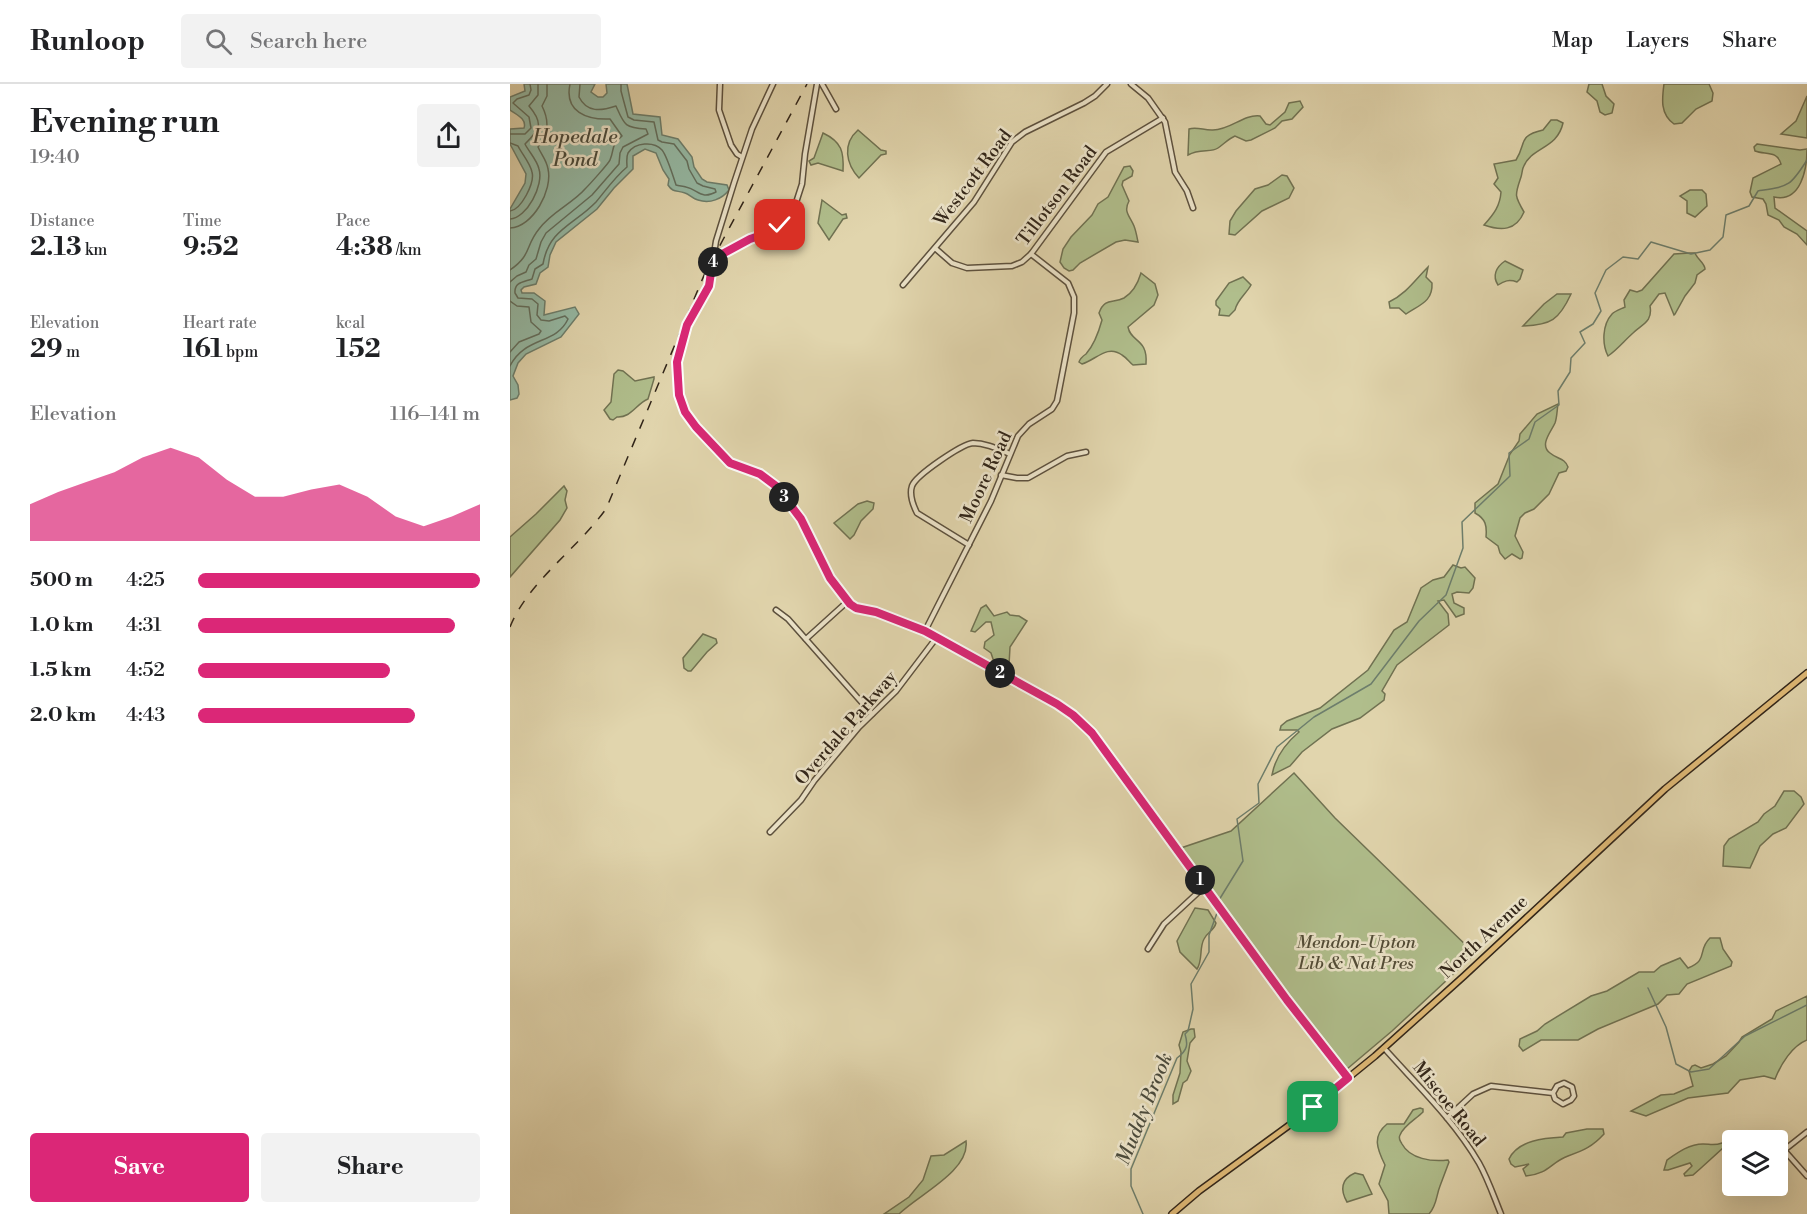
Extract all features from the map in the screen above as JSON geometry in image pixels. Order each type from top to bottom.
[{"type":"main road","name":"North Avenue","points":[[1172,1214],[1199,1191],[1271,1140],[1384,1048],[1664,790],[1807,673]]},
{"type":"street","points":[[720,84],[719,110],[731,145],[742,157]]},
{"type":"street","points":[[773,84],[742,157],[716,241],[709,286],[687,325],[679,351],[678,388],[682,405],[696,427],[726,459],[737,466],[760,474],[776,486],[801,519],[830,578],[848,602],[856,608],[876,612],[937,637],[1057,704],[1083,724],[1287,1000],[1348,1078]]},
{"type":"street","points":[[713,259],[750,239],[768,233],[793,212],[802,183],[817,84]]},
{"type":"street","points":[[822,84],[836,109]]},
{"type":"street","name":"Westcott Road","points":[[903,285],[975,202],[1012,142],[1025,132],[1084,103],[1107,84]]},
{"type":"street","points":[[1131,84],[1149,98],[1163,118],[1168,131],[1175,172],[1187,191],[1193,208]]},
{"type":"street","name":"Tillotson Road","points":[[936,249],[952,263],[967,268],[1018,264],[1031,254],[1106,152],[1163,118]]},
{"type":"street","name":"Moore Road","points":[[925,631],[991,501],[1010,454],[1024,428],[1052,409],[1058,401],[1075,307],[1074,297],[1068,283],[1031,254]]},
{"type":"street","points":[[969,545],[920,517],[913,504],[912,486],[922,474],[970,444],[987,445],[1010,454]]},
{"type":"street","points":[[1001,475],[1028,478],[1067,456],[1086,452]]},
{"type":"street","points":[[806,639],[848,602]]},
{"type":"street","points":[[776,610],[788,619],[872,714]]},
{"type":"street","name":"Overdale Parkway","points":[[770,832],[801,800],[872,714],[903,683],[937,637]]},
{"type":"street","points":[[1148,949],[1164,924],[1204,886]]},
{"type":"street","name":"Miscoe Road","points":[[1384,1048],[1447,1118],[1480,1165],[1501,1214]]},
{"type":"street","points":[[1564,1083],[1572,1087],[1574,1096],[1563,1104],[1555,1099],[1553,1093],[1557,1086],[1564,1083]]},
{"type":"street","points":[[1447,1118],[1473,1094],[1491,1086],[1553,1093]]},
{"type":"street","points":[[1788,1147],[1807,1132]]},
{"type":"street","points":[[1788,1155],[1807,1176]]},
{"type":"green space","points":[[1589,84],[1602,84],[1606,96],[1614,104],[1612,113],[1605,115],[1600,112],[1597,101],[1587,92]]},
{"type":"green space","points":[[1664,84],[1709,84],[1713,93],[1712,101],[1696,109],[1682,123],[1674,124],[1664,111]]},
{"type":"green space","points":[[1807,96],[1807,138],[1781,134],[1796,121]]},
{"type":"green space","points":[[1300,101],[1303,107],[1292,119],[1282,121],[1275,128],[1251,140],[1246,141],[1235,136],[1215,149],[1188,155],[1189,129],[1226,128],[1254,116],[1260,116],[1266,124],[1270,125],[1285,112],[1289,103]]},
{"type":"green space","points":[[1551,120],[1563,123],[1560,132],[1550,143],[1532,155],[1523,168],[1516,195],[1524,212],[1521,218],[1512,226],[1502,229],[1484,225],[1496,210],[1501,192],[1494,184],[1498,178],[1494,164],[1516,160],[1526,138],[1543,130]]},
{"type":"green space","points":[[858,130],[881,150],[886,151],[886,154],[881,155],[859,178],[851,167],[848,154],[850,141]]},
{"type":"green space","points":[[823,133],[838,144],[843,158],[843,171],[818,163],[811,165],[809,161],[814,158]]},
{"type":"green space","points":[[1757,144],[1807,149],[1806,166],[1801,183],[1791,195],[1774,197],[1775,208],[1807,231],[1807,245],[1797,234],[1784,227],[1779,220],[1768,215],[1763,199],[1752,197],[1750,192],[1753,178],[1781,164],[1774,155],[1755,151],[1754,147]]},
{"type":"green space","points":[[1130,166],[1133,171],[1132,176],[1123,181],[1122,185],[1129,201],[1127,211],[1135,228],[1138,242],[1125,240],[1116,242],[1080,263],[1073,270],[1069,271],[1064,268],[1060,262],[1063,249],[1092,215],[1098,204],[1108,197],[1124,167]]},
{"type":"green space","points":[[1282,175],[1287,176],[1294,188],[1289,198],[1262,211],[1235,235],[1229,234],[1230,221],[1255,189],[1268,185]]},
{"type":"green space","points":[[1690,190],[1702,190],[1706,194],[1707,206],[1695,217],[1687,213],[1687,201],[1680,196]]},
{"type":"green space","points":[[822,200],[842,215],[846,214],[847,218],[843,219],[829,240],[818,223]]},
{"type":"green space","points":[[1695,253],[1705,269],[1697,275],[1695,283],[1675,314],[1665,293],[1659,294],[1650,306],[1650,316],[1646,322],[1608,356],[1604,340],[1606,324],[1612,314],[1625,307],[1624,300],[1630,290],[1637,292],[1642,290],[1674,254]]},
{"type":"green space","points":[[1505,261],[1523,270],[1517,282],[1507,281],[1498,285],[1495,278],[1496,272]]},
{"type":"green space","points":[[1428,267],[1426,277],[1432,283],[1432,289],[1428,299],[1406,314],[1399,308],[1390,308],[1389,302],[1405,291]]},
{"type":"green space","points":[[1141,273],[1155,284],[1158,295],[1154,305],[1128,327],[1132,336],[1142,345],[1146,364],[1133,365],[1122,355],[1111,351],[1082,364],[1079,362],[1096,338],[1102,320],[1099,313],[1101,308],[1107,303],[1127,296],[1135,287]]},
{"type":"green space","points":[[1243,277],[1251,285],[1229,316],[1219,315],[1220,309],[1216,301],[1229,283]]},
{"type":"green space","points":[[1557,294],[1571,294],[1558,315],[1541,324],[1523,326],[1544,304]]},
{"type":"green space","points":[[618,370],[623,371],[635,381],[654,377],[654,379],[648,399],[630,413],[613,420],[604,410],[611,402],[614,374]]},
{"type":"green space","points":[[1558,404],[1556,421],[1547,438],[1546,446],[1550,453],[1563,460],[1568,467],[1566,471],[1559,473],[1549,494],[1534,509],[1520,518],[1515,536],[1523,552],[1522,558],[1512,554],[1505,559],[1498,546],[1486,537],[1485,523],[1475,513],[1475,503],[1498,484],[1510,454],[1519,441],[1520,434],[1537,414]]},
{"type":"green space","points":[[564,486],[567,491],[565,500],[567,508],[560,520],[510,577],[510,537]]},
{"type":"green space","points":[[867,501],[874,503],[873,509],[861,521],[850,539],[834,523],[858,504]]},
{"type":"green space","points":[[1453,565],[1465,567],[1475,578],[1473,588],[1469,593],[1452,594],[1454,603],[1464,608],[1464,614],[1456,617],[1444,600],[1438,601],[1448,614],[1449,625],[1397,665],[1382,691],[1385,694],[1384,700],[1360,718],[1332,729],[1302,752],[1290,766],[1272,775],[1282,751],[1299,732],[1280,730],[1281,726],[1287,721],[1320,708],[1368,670],[1394,630],[1407,622],[1421,588],[1433,580],[1444,577]]},
{"type":"green space","points":[[986,605],[994,616],[1007,612],[1027,621],[1010,647],[1009,665],[1006,669],[995,665],[991,653],[984,648],[985,642],[994,635],[991,622],[986,622],[975,632],[971,631],[981,608]]},
{"type":"green space","points":[[703,634],[716,639],[717,643],[691,671],[688,671],[684,668],[683,658]]},
{"type":"green space","name":"Mendon-Upton Lib & Nat Pres","points":[[1294,773],[1335,818],[1475,954],[1392,1031],[1347,1069],[1342,1068],[1178,849],[1231,831]]},
{"type":"green space","points":[[1784,791],[1794,791],[1801,797],[1804,804],[1786,828],[1773,834],[1760,846],[1750,868],[1723,866],[1724,846],[1729,839],[1758,822],[1775,806]]},
{"type":"green space","points":[[1195,908],[1208,910],[1216,923],[1205,937],[1197,969],[1180,952],[1177,941]]},
{"type":"green space","points":[[1710,938],[1720,938],[1723,949],[1732,962],[1731,966],[1687,984],[1679,994],[1667,995],[1658,1004],[1598,1029],[1578,1040],[1541,1040],[1523,1051],[1519,1046],[1520,1039],[1537,1031],[1591,996],[1607,991],[1639,972],[1654,972],[1661,966],[1680,958],[1688,968],[1694,965],[1701,958],[1706,942]]},
{"type":"green space","points":[[1807,996],[1807,1040],[1788,1056],[1775,1079],[1764,1076],[1740,1080],[1728,1093],[1688,1098],[1646,1116],[1631,1111],[1661,1095],[1674,1094],[1693,1086],[1689,1071],[1692,1066],[1701,1068],[1713,1064],[1726,1056],[1742,1037],[1772,1019],[1776,1011]]},
{"type":"green space","points":[[1194,1029],[1195,1037],[1190,1043],[1187,1061],[1191,1071],[1183,1083],[1178,1101],[1173,1104],[1173,1095],[1180,1073],[1179,1045],[1183,1032]]},
{"type":"green space","points":[[1420,1108],[1423,1112],[1404,1129],[1399,1139],[1410,1153],[1416,1156],[1449,1162],[1435,1204],[1429,1214],[1389,1214],[1388,1201],[1379,1184],[1385,1165],[1377,1143],[1379,1133],[1387,1124],[1404,1124],[1413,1110]]},
{"type":"green space","points":[[1603,1129],[1604,1134],[1588,1148],[1562,1158],[1540,1173],[1526,1176],[1523,1169],[1529,1164],[1515,1167],[1511,1164],[1509,1159],[1513,1153],[1525,1144],[1540,1139],[1563,1137],[1566,1133]]},
{"type":"green space","points":[[966,1141],[965,1152],[960,1162],[941,1182],[899,1214],[884,1214],[909,1197],[923,1180],[931,1156],[944,1155]]},
{"type":"green space","points":[[1722,1143],[1722,1149],[1693,1175],[1685,1176],[1684,1174],[1692,1166],[1690,1163],[1664,1170],[1667,1160],[1688,1147],[1698,1144]]},
{"type":"green space","points":[[1355,1173],[1363,1175],[1372,1194],[1347,1202],[1343,1193],[1343,1185],[1350,1175]]},
{"type":"water","name":"Hopedale Pond","points":[[524,84],[595,84],[591,92],[598,97],[603,97],[607,93],[606,84],[627,84],[633,114],[660,117],[662,135],[678,139],[692,157],[694,167],[702,179],[727,185],[729,190],[715,200],[696,199],[670,188],[669,179],[656,153],[645,149],[633,156],[633,169],[597,209],[556,242],[548,267],[540,273],[536,284],[521,290],[522,293],[534,293],[545,301],[544,315],[575,307],[579,314],[561,337],[526,354],[518,363],[513,376],[518,385],[519,394],[517,398],[510,400],[510,209],[525,183],[526,174],[510,144],[510,129],[524,128],[525,125],[521,118],[510,110],[510,97],[525,91]]},
{"type":"waterway","name":"Muddy Brook","points":[[1219,900],[1243,861],[1237,819],[1259,803],[1258,784],[1277,747],[1314,717],[1371,684],[1419,621],[1446,595],[1463,548],[1462,522],[1510,476],[1509,453],[1529,439],[1535,422],[1559,405],[1558,391],[1570,372],[1571,358],[1585,343],[1580,332],[1593,324],[1601,311],[1595,293],[1606,270],[1623,257],[1638,259],[1651,242],[1691,254],[1710,250],[1723,237],[1726,215],[1749,206],[1758,191],[1788,184],[1797,176],[1807,160]]},
{"type":"waterway","name":"Muddy Brook","points":[[1143,1214],[1131,1186],[1131,1169],[1177,1058],[1186,1047],[1185,1034],[1188,1031],[1193,1009],[1191,984],[1209,952],[1209,935],[1217,913]]},
{"type":"waterway","points":[[1648,988],[1666,1027],[1676,1064],[1691,1072],[1709,1069],[1745,1036],[1807,1005]]},
{"type":"railway","points":[[510,627],[518,611],[541,580],[606,509],[705,273],[807,84]]},
{"type":"route","points":[[780,225],[713,259],[709,286],[690,318],[679,351],[678,388],[685,412],[730,463],[760,474],[776,486],[801,519],[830,578],[850,604],[937,637],[1057,704],[1092,733],[1287,1000],[1348,1078],[1313,1107]]}]
